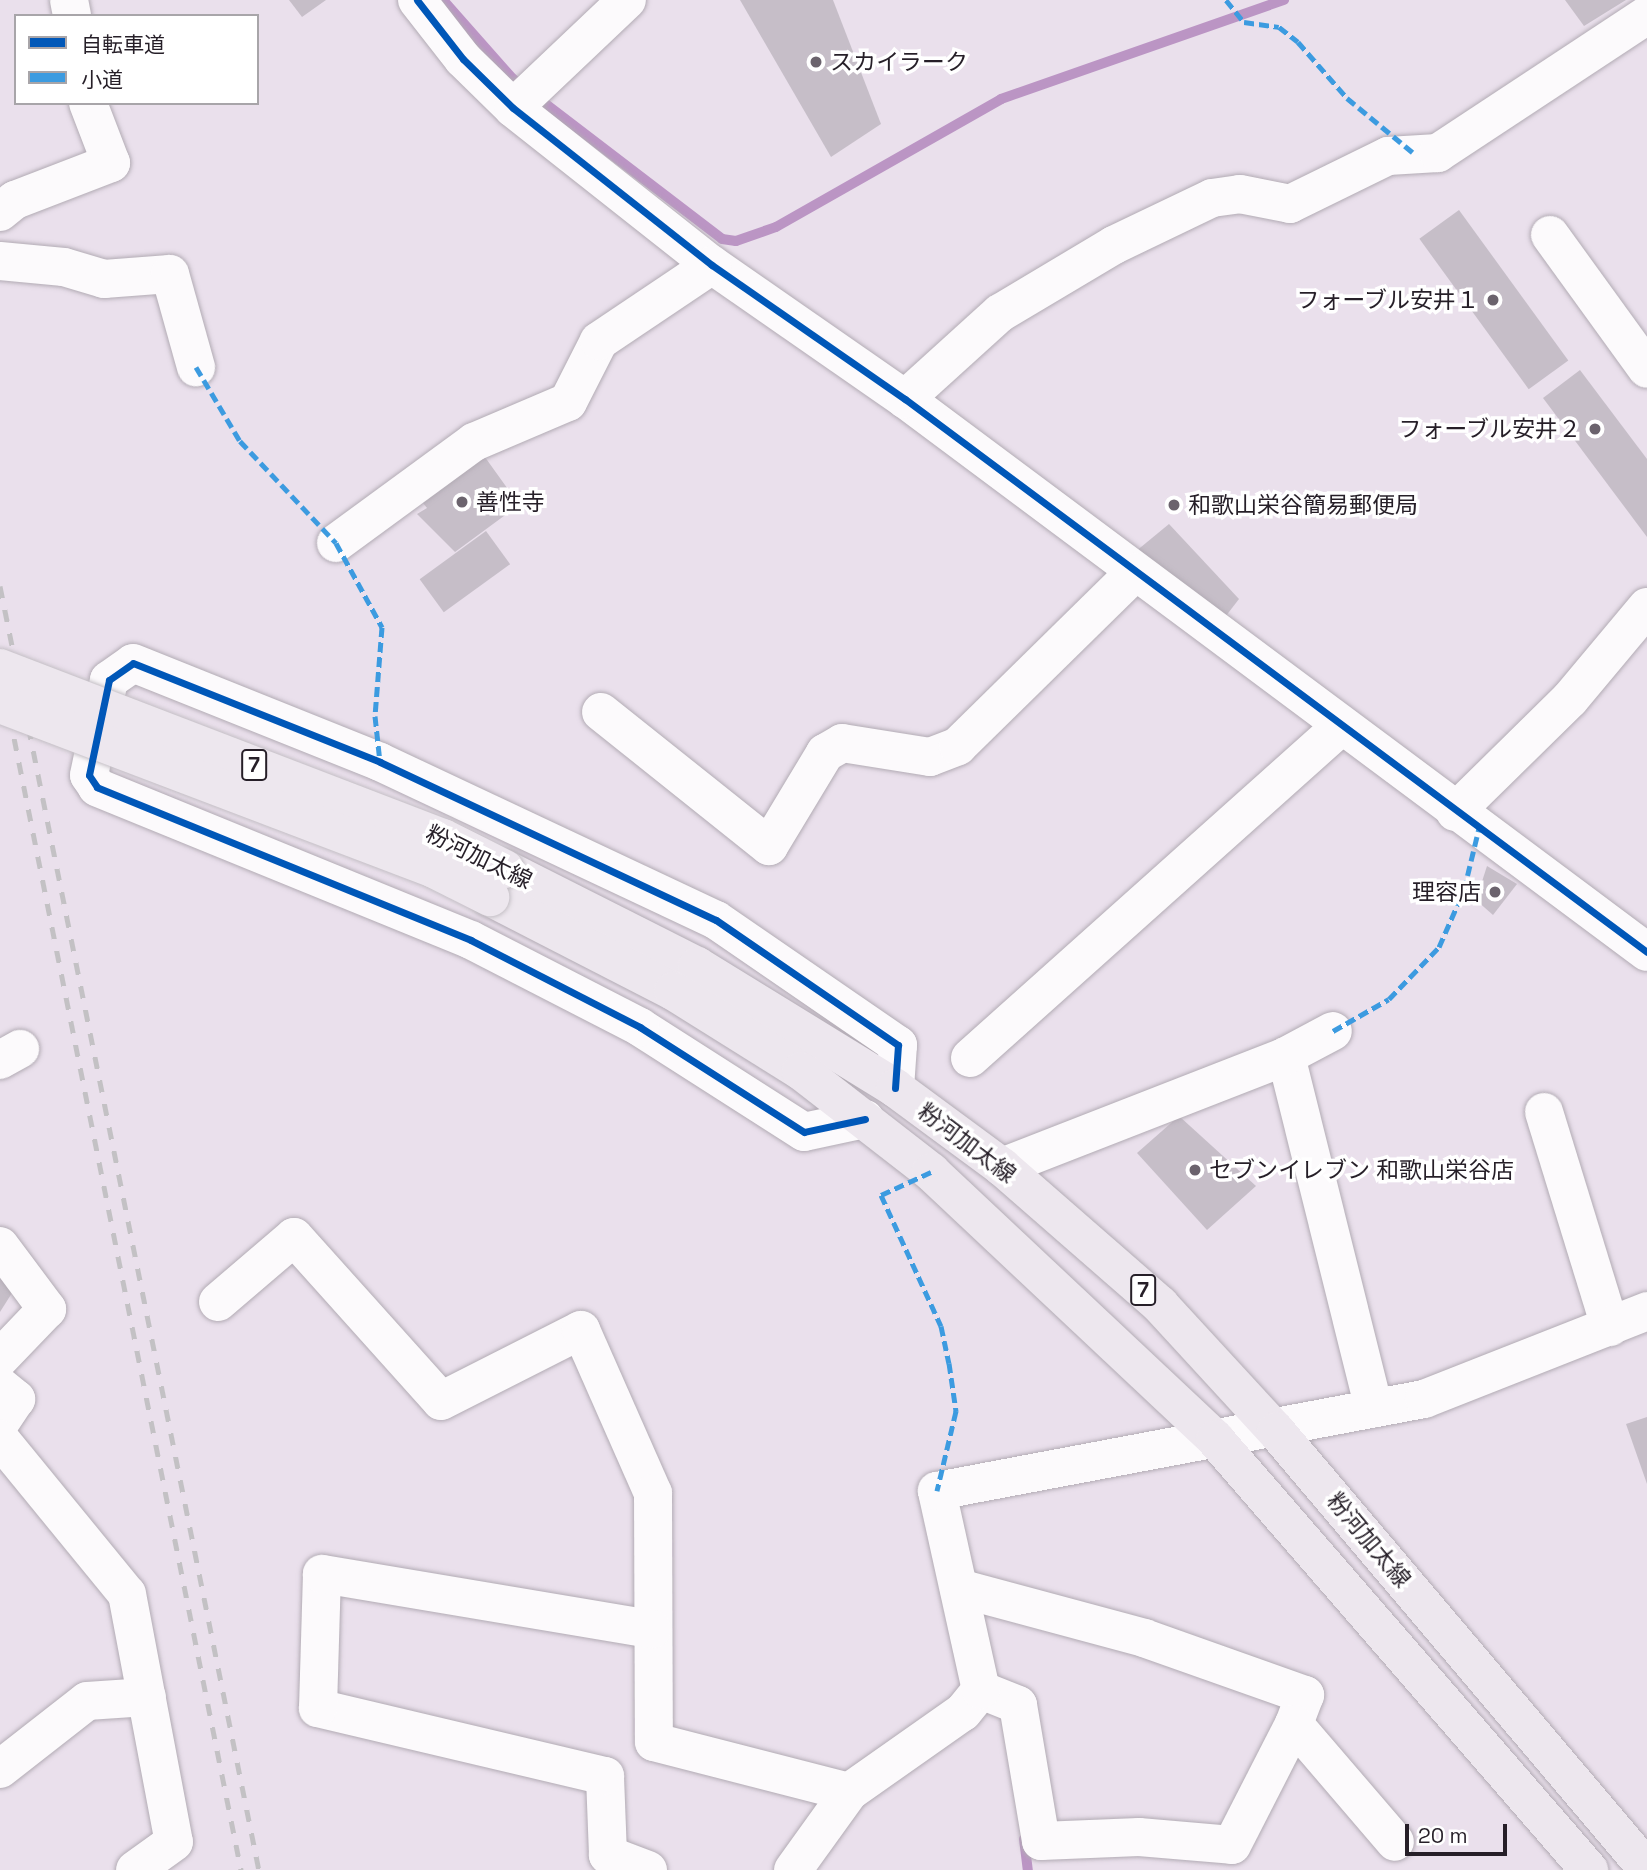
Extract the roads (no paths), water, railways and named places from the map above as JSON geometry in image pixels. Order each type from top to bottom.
[{"type":"main road","name":"粉河加太線","points":[[0,668],[443,838],[498,883],[673,991],[865,1119],[1114,1338],[1215,1439],[1589,1870]]},
{"type":"main road","name":"粉河加太線","points":[[0,704],[434,869],[498,883],[697,966],[895,1088],[1002,1167],[1160,1305],[1276,1431],[1647,1869]]},
{"type":"street","points":[[417,0],[521,98],[712,265],[905,399],[1340,727],[1647,952]]},
{"type":"street","points":[[521,98],[627,0]]},
{"type":"street","points":[[905,399],[1000,313],[1114,245],[1212,198],[1240,194],[1290,204],[1388,156],[1438,153],[1647,15]]},
{"type":"street","points":[[0,212],[15,200],[111,163],[89,105]]},
{"type":"street","points":[[1550,235],[1647,369]]},
{"type":"street","points":[[0,261],[64,267],[104,279],[170,274],[196,367]]},
{"type":"street","points":[[336,543],[474,442],[568,401],[599,341],[712,265]]},
{"type":"street","points":[[601,712],[769,846],[825,753],[842,743],[930,757],[958,746],[1135,572]]},
{"type":"street","points":[[1455,812],[1525,747],[1643,624]]},
{"type":"street","points":[[865,1119],[804,1132],[640,1027],[471,940],[97,787],[89,775],[109,680],[133,663],[146,668],[380,762],[716,920],[898,1045],[895,1088]]},
{"type":"street","points":[[970,1058],[1340,727]]},
{"type":"street","points":[[1002,1167],[1286,1056],[1333,1031]]},
{"type":"street","points":[[1286,1056],[1374,1408]]},
{"type":"street","points":[[1544,1112],[1610,1327]]},
{"type":"street","points":[[218,1302],[294,1237],[441,1401],[581,1330],[653,1493],[654,1742],[849,1792]]},
{"type":"street","points":[[0,1246],[47,1309],[0,1358]]},
{"type":"street","points":[[981,1690],[937,1492],[1215,1439],[1276,1431],[1424,1399],[1647,1311]]},
{"type":"street","points":[[0,1386],[16,1399],[0,1423]]},
{"type":"street","points":[[0,1439],[127,1594],[174,1842],[135,1870]]},
{"type":"street","points":[[648,1870],[606,1862],[605,1776],[317,1708],[322,1574],[652,1629]]},
{"type":"street","points":[[959,1588],[1144,1638],[1305,1695],[1294,1724],[1232,1845],[1139,1837],[1041,1841],[1018,1705],[981,1690]]},
{"type":"street","points":[[793,1870],[849,1792],[963,1712],[981,1690]]},
{"type":"street","points":[[4,1757],[87,1702],[147,1697]]},
{"type":"street","points":[[1294,1724],[1395,1842]]},
{"type":"waterway","points":[[443,0],[513,79],[722,239],[736,241],[776,227],[1001,99],[1284,0]]},
{"type":"waterway","points":[[1024,1839],[1028,1870]]},
{"type":"railway","points":[[0,586],[259,1870]]},
{"type":"railway","points":[[0,668],[241,1870]]},
{"type":"place","name":"スカイラーク","points":[[816,62]]},
{"type":"place","name":"フォーブル安井１","points":[[1493,300]]},
{"type":"place","name":"フォーブル安井２","points":[[1595,429]]},
{"type":"place","name":"善性寺","points":[[462,502]]},
{"type":"place","name":"和歌山栄谷簡易郵便局","points":[[1174,505]]},
{"type":"place","name":"理容店","points":[[1495,892]]},
{"type":"place","name":"セブンイレブン 和歌山栄谷店","points":[[1195,1170]]}]
